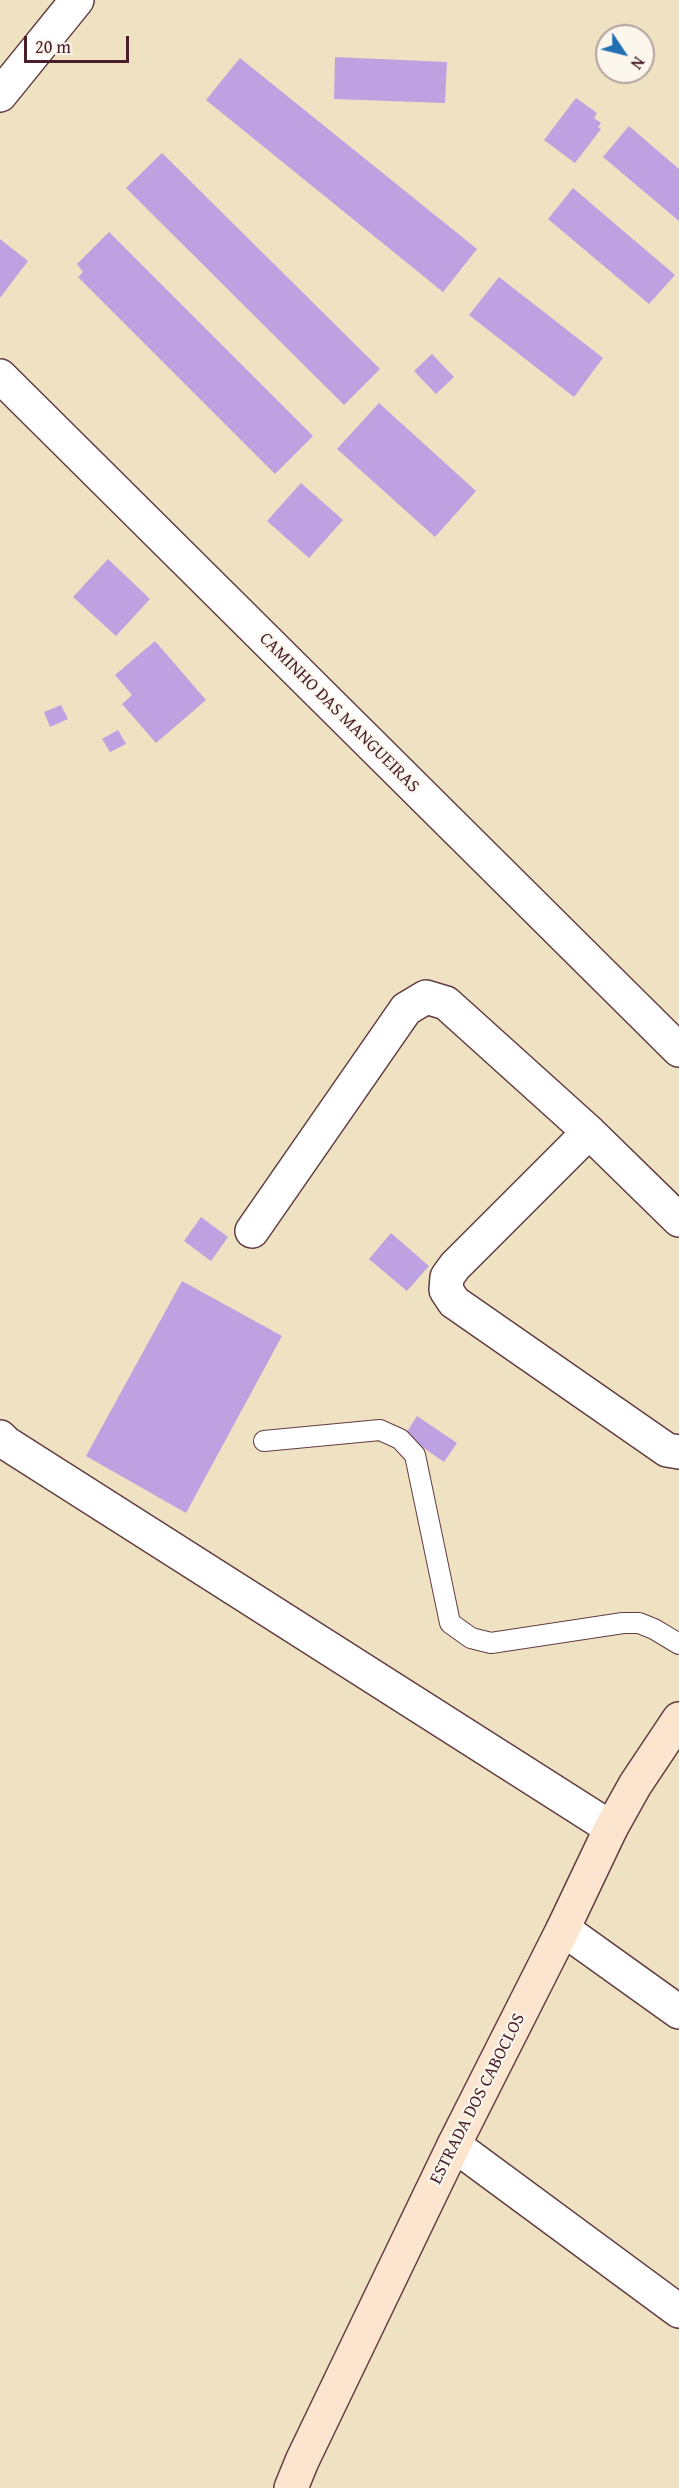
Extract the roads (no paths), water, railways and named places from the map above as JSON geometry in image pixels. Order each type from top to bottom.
[{"type":"street","points":[[0,95],[64,4]]},
{"type":"street","name":"CAMINHO DAS MANGUEIRAS","points":[[0,376],[679,1050]]},
{"type":"street","points":[[252,1231],[406,1009],[426,997],[446,1003],[589,1132],[679,1220]]},
{"type":"street","points":[[589,1132],[455,1266],[447,1277],[447,1290],[454,1302],[667,1450],[679,1452]]},
{"type":"street","points":[[0,1437],[611,1828]]},
{"type":"street","name":"ESTRADA DOS CABOCLOS","points":[[291,2488],[454,2145],[563,1929],[611,1828],[635,1785],[679,1719]]},
{"type":"street","points":[[563,1929],[679,2012]]},
{"type":"street","points":[[454,2145],[679,2311]]},
{"type":"lane","points":[[264,1441],[380,1430],[400,1439],[415,1455],[450,1623],[471,1638],[491,1643],[623,1623],[639,1623],[679,1644]]}]
